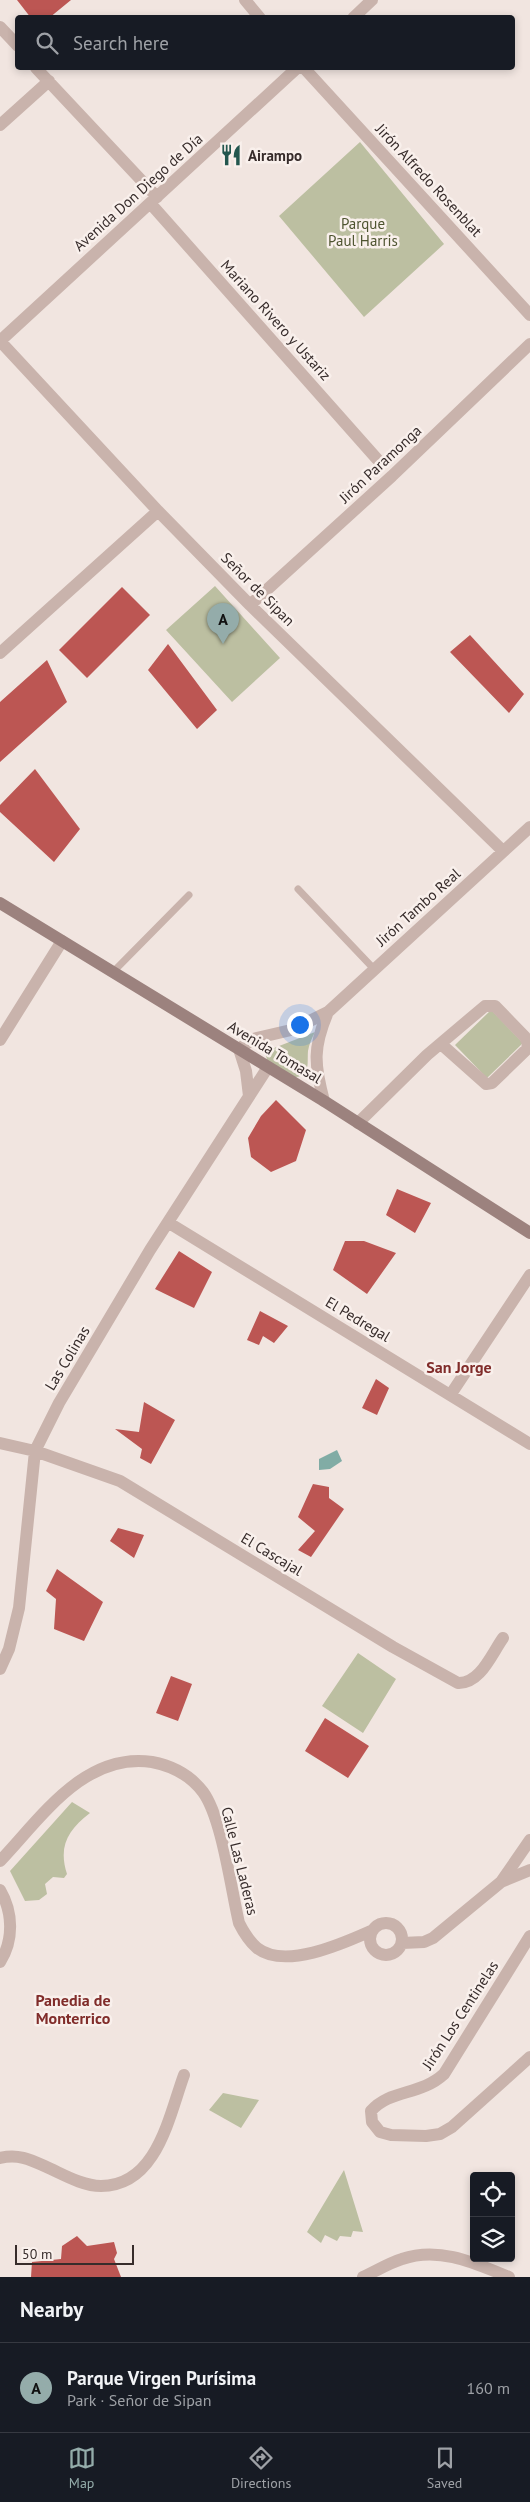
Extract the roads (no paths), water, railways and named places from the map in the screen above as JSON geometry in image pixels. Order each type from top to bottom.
[{"type":"street","points":[[245,0],[258,15]]},
{"type":"street","points":[[356,15],[372,0]]},
{"type":"street","points":[[0,28],[15,43]]},
{"type":"street","name":"Mariano Rivero y Ustariz","points":[[38,70],[154,200],[377,459]]},
{"type":"street","name":"Avenida Don Diego de Día","points":[[0,341],[295,70]]},
{"type":"street","name":"Jirón Alfredo Rosenblat","points":[[306,70],[530,315]]},
{"type":"street","points":[[0,125],[49,81]]},
{"type":"street","name":"Señor de Sipan","points":[[0,341],[158,511],[250,605],[503,851]]},
{"type":"street","name":"Jirón Paramonga","points":[[250,605],[392,476],[530,344]]},
{"type":"street","points":[[0,653],[158,511]]},
{"type":"street","name":"Jirón Tambo Real","points":[[239,1049],[253,1039],[291,1030],[328,1012],[530,827]]},
{"type":"street","name":"Avenida Tomasal","points":[[0,903],[268,1066],[528,1229]]},
{"type":"street","points":[[0,1040],[62,941]]},
{"type":"street","points":[[358,1123],[427,1054],[485,1006],[495,1006],[525,1037],[528,1043],[527,1049],[513,1063],[492,1083],[486,1084],[441,1044]]},
{"type":"street","name":"Jirón Tambo Real","points":[[324,1101],[316,1071],[315,1052],[318,1036],[328,1012]]},
{"type":"street","points":[[239,1049],[246,1071],[250,1096]]},
{"type":"street","name":"Las Colinas","points":[[0,1669],[8,1649],[18,1608],[35,1451],[58,1403],[268,1066]]},
{"type":"street","name":"El Pedregal","points":[[169,1223],[530,1444]]},
{"type":"street","points":[[451,1394],[530,1275]]},
{"type":"street","name":"El Cascajal","points":[[0,1443],[35,1451],[120,1481],[393,1647],[458,1683],[468,1683],[475,1678],[502,1638]]},
{"type":"street","name":"Calle Las Laderas","points":[[0,1861],[70,1787],[90,1773],[117,1764],[144,1761],[166,1764],[186,1775],[203,1792],[216,1818],[239,1923],[247,1938],[259,1949],[274,1955],[290,1956],[340,1945],[371,1931]]},
{"type":"street","points":[[402,1943],[424,1942],[433,1938],[501,1882],[530,1840]]},
{"type":"street","points":[[501,1882],[530,1870]]},
{"type":"street","points":[[0,1890],[7,1901],[11,1929],[4,1955],[0,1962]]},
{"type":"street","points":[[392,1923],[402,1934],[402,1943],[398,1950],[391,1954],[382,1955],[375,1951],[370,1938],[371,1931],[377,1925],[392,1923]]},
{"type":"street","name":"Jirón Los Centinelas","points":[[530,1936],[444,2074],[425,2088],[378,2103],[372,2111],[372,2122],[380,2132],[390,2135],[440,2134],[452,2127],[530,2057]]},
{"type":"street","name":"Calle Las Laderas","points":[[340,1945],[375,1951]]},
{"type":"street","points":[[0,2158],[11,2155],[28,2158],[80,2182],[100,2186],[121,2184],[137,2175],[154,2155],[184,2075]]},
{"type":"street","points":[[363,2277],[402,2259],[424,2254],[454,2257],[509,2277]]},
{"type":"lane","points":[[298,889],[374,969]]},
{"type":"lane","points":[[113,972],[189,895]]},
{"type":"water","points":[[337,1450],[342,1461],[330,1469],[319,1470],[319,1459]]},
{"type":"place","name":"Airampo","points":[[231,155]]},
{"type":"place","name":"Parque Virgen Purísima","points":[[223,644]]},
{"type":"district","name":"San Jorge","points":[[459,1367]]},
{"type":"district","name":"Panedia de Monterrico","points":[[73,2009]]},
{"type":"park label","name":"Parque Paul Harris","points":[[363,232]]}]
